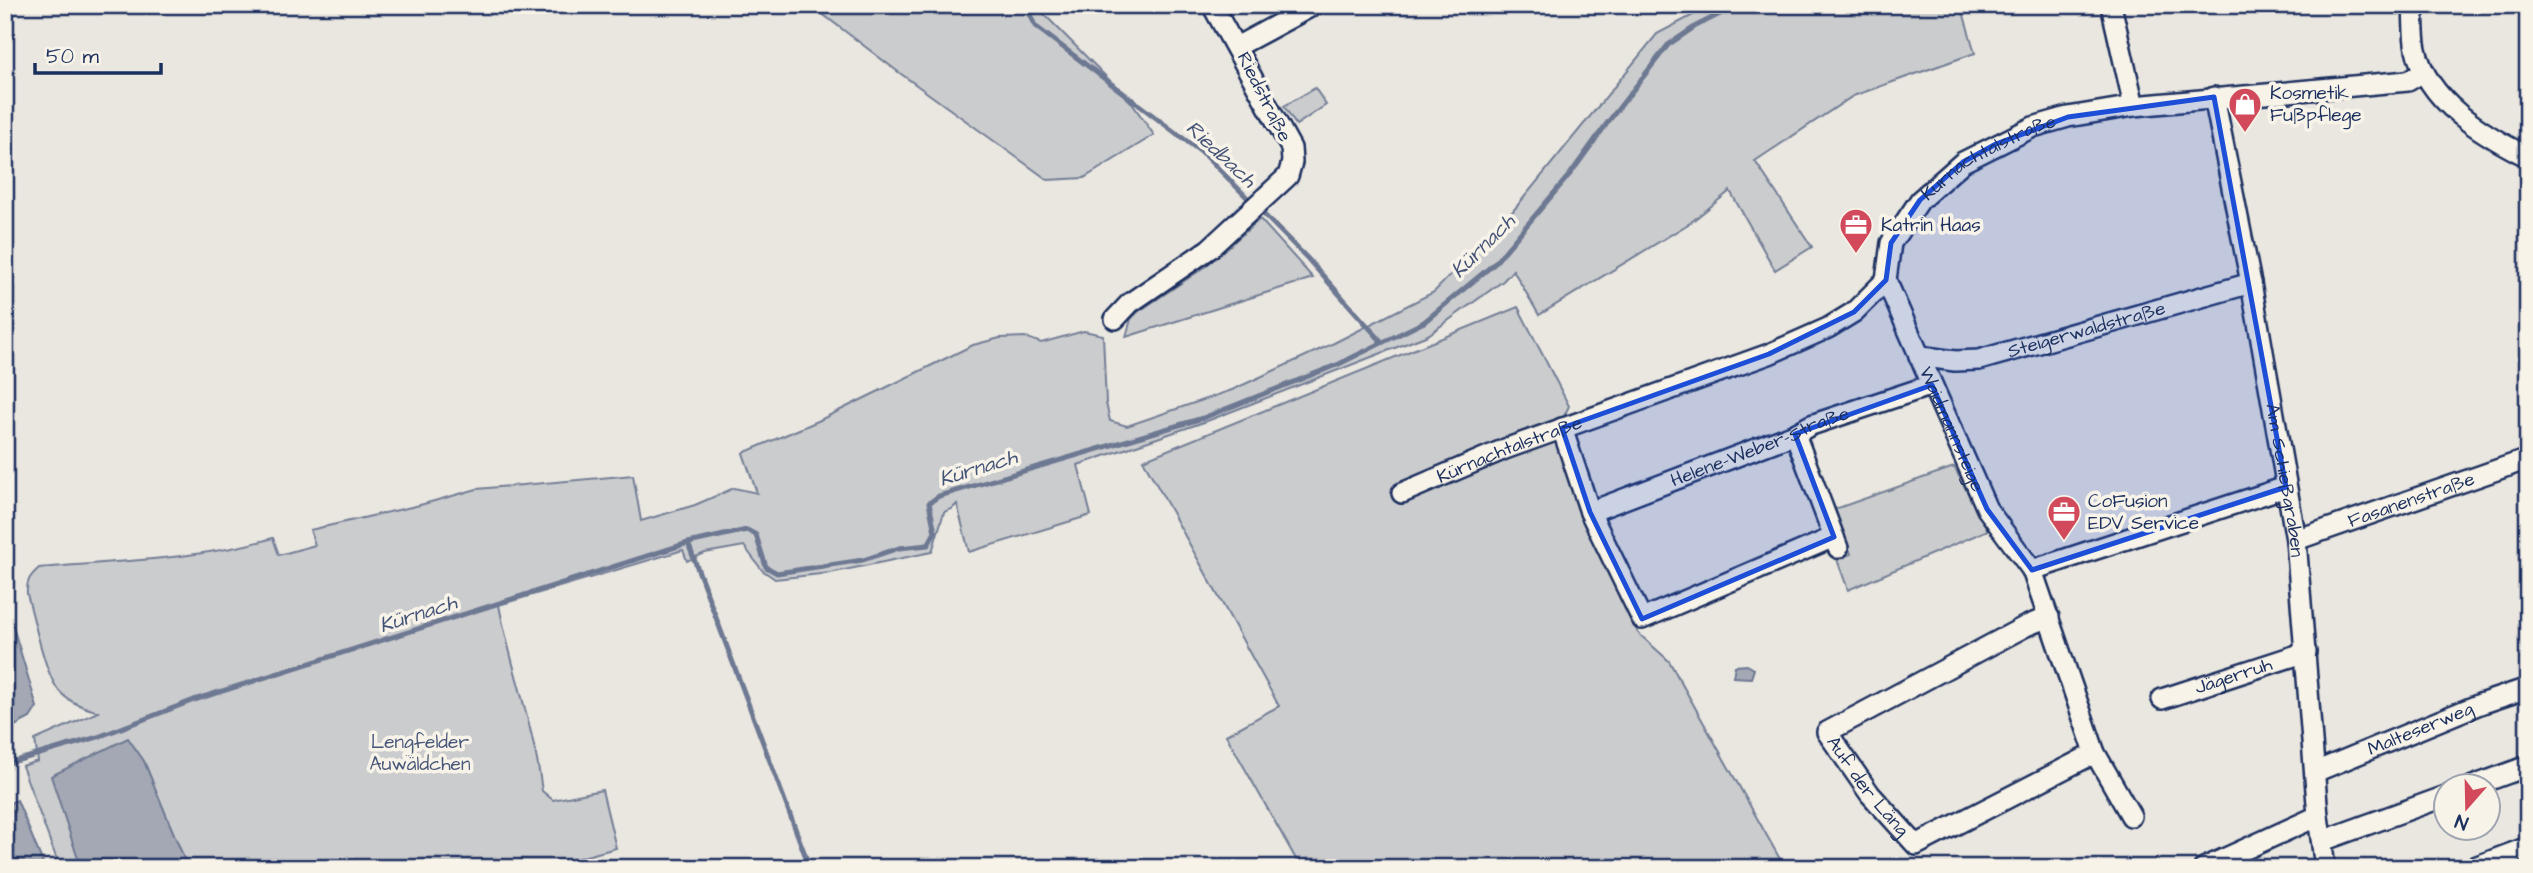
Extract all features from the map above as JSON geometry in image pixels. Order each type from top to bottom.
[{"type":"street","points":[[1212,5],[1236,47]]},
{"type":"street","name":"Riedstraße","points":[[1115,319],[1130,303],[1209,249],[1288,176],[1292,162],[1291,148],[1236,47],[1314,5]]},
{"type":"street","points":[[2111,5],[2134,106]]},
{"type":"street","points":[[2413,5],[2415,48],[2423,72],[2466,120],[2497,141],[2528,157]]},
{"type":"street","name":"Kürnachtalstraße","points":[[1402,493],[1562,428],[1769,354],[1828,328],[1854,312],[1886,280],[1891,243],[1920,200],[1963,162],[2033,127],[2068,117],[2134,106],[2409,81],[2423,72]]},
{"type":"street","name":"Am Schießgraben","points":[[2214,97],[2251,283],[2296,540],[2318,816],[2325,868]]},
{"type":"street","name":"Waidmannsteige","points":[[1886,280],[1987,509],[2032,570],[2095,753],[2131,816]]},
{"type":"street","name":"Steigerwaldstraße","points":[[1919,356],[1955,361],[1979,360],[2251,283]]},
{"type":"street","name":"Helene-Weber-Straße","points":[[1590,512],[1795,434],[1811,425],[1932,384]]},
{"type":"street","points":[[1562,428],[1590,512],[1642,619],[1836,543],[1795,434]]},
{"type":"street","name":"Fasanenstraße","points":[[2296,540],[2528,459]]},
{"type":"street","points":[[2032,570],[2286,487]]},
{"type":"street","name":"Auf der Läng","points":[[2049,617],[2026,626],[1827,732],[1870,794],[1916,845],[2095,753]]},
{"type":"street","name":"Jägerruh","points":[[2162,699],[2306,652]]},
{"type":"street","name":"Malteserweg","points":[[2315,772],[2528,688]]},
{"type":"street","points":[[2502,775],[2528,765]]},
{"type":"street","points":[[2322,841],[2432,801]]},
{"type":"street","points":[[2204,868],[2318,816]]},
{"type":"street","points":[[2472,868],[2528,847]]},
{"type":"highlighted area","points":[[2214,97],[2286,487],[2032,570],[1987,509],[1932,385],[1795,434],[1834,537],[1642,619],[1590,512],[1562,428],[1769,354],[1854,312],[1886,280],[1891,243],[1920,200],[1963,162],[1996,144],[2068,117]]},
{"type":"green space","points":[[1035,5],[1131,102],[1154,135],[1084,178],[1048,180],[812,6]]},
{"type":"green space","name":"Lengfelder Auwäldchen","points":[[1712,5],[1961,5],[1975,53],[1853,96],[1755,161],[1812,247],[1775,270],[1730,191],[1690,223],[1539,315],[1513,270],[1503,281],[1428,335],[1207,421],[1078,465],[1091,515],[969,552],[957,504],[944,512],[932,552],[830,573],[775,579],[762,570],[744,546],[705,553],[687,561],[683,550],[499,605],[534,744],[542,791],[553,800],[602,790],[616,848],[541,868],[60,868],[22,766],[38,761],[35,740],[98,712],[64,696],[50,673],[27,594],[29,579],[39,568],[187,555],[273,538],[279,555],[315,545],[310,530],[477,489],[633,475],[641,521],[695,505],[734,488],[757,493],[743,453],[818,421],[973,345],[1000,338],[1025,337],[1041,343],[1084,331],[1103,335],[1106,403],[1110,421],[1127,426],[1232,390],[1334,343],[1434,292],[1513,211],[1657,34]]},
{"type":"green space","points":[[1315,88],[1326,105],[1296,125],[1284,106]]},
{"type":"green space","points":[[1260,219],[1313,278],[1126,337],[1131,319],[1138,312],[1205,267]]},
{"type":"green space","points":[[1518,307],[1569,406],[1556,433],[1583,522],[1638,633],[1669,661],[1785,868],[1301,868],[1226,735],[1279,706],[1143,460]]},
{"type":"green space","points":[[1954,467],[1988,530],[1848,590],[1837,559],[1851,554],[1835,509]]},
{"type":"shaded area","points":[[5,600],[37,707],[30,718],[5,731]]},
{"type":"shaded area","points":[[1747,665],[1754,669],[1751,678],[1733,677],[1735,666]]},
{"type":"shaded area","points":[[128,738],[144,761],[188,868],[81,868],[51,776]]},
{"type":"shaded area","points":[[17,800],[45,868],[5,868],[5,805]]},
{"type":"waterway","name":"Riedbach","points":[[1026,5],[1035,26],[1205,155],[1307,258],[1382,342]]},
{"type":"waterway","name":"Kürnach","points":[[5,764],[98,737],[194,700],[688,543],[747,530],[756,535],[766,567],[777,573],[863,560],[899,548],[928,545],[935,532],[929,503],[939,496],[1203,418],[1339,364],[1424,322],[1494,264],[1571,173],[1668,45],[1696,26],[1738,5]]},
{"type":"waterway","points":[[688,543],[810,868]]},
{"type":"place","name":"Kosmetik Fußpflege","points":[[2245,134]]},
{"type":"place","name":"Katrin Haas","points":[[1856,255]]},
{"type":"place","name":"CoFusion EDV Service","points":[[2064,542]]}]
